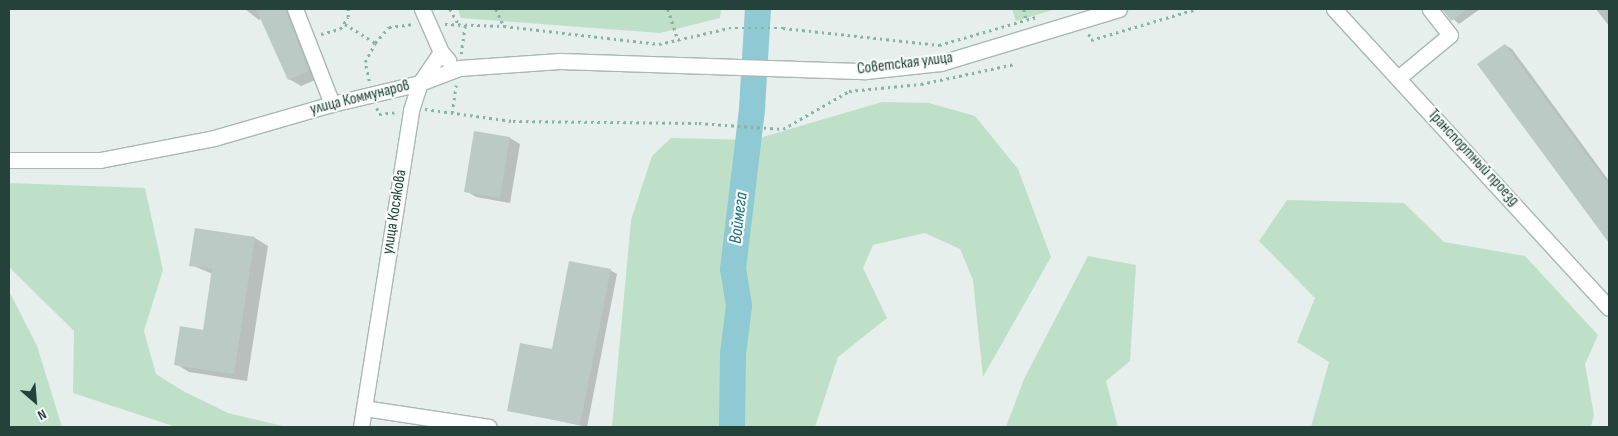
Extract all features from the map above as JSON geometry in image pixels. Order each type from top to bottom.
[{"type":"street","points":[[294,9],[332,104]]},
{"type":"street","name":"Советская улица","points":[[714,66],[866,71],[941,63],[1119,9]]},
{"type":"street","name":"Транспортный проезд","points":[[1334,9],[1609,308]]},
{"type":"street","points":[[1398,78],[1450,35],[1430,9]]},
{"type":"street","points":[[425,15],[441,52],[459,68]]},
{"type":"street","name":"улица Косякова","points":[[362,427],[411,110],[420,83],[441,52]]},
{"type":"street","name":"улица Коммунаров","points":[[9,160],[100,160],[214,138],[332,104],[420,83],[459,68],[560,61],[714,66]]},
{"type":"street","points":[[364,408],[489,427]]},
{"type":"path","points":[[318,34],[333,33],[345,24],[348,9]]},
{"type":"path","points":[[450,9],[460,26]]},
{"type":"path","points":[[496,9],[504,26]]},
{"type":"path","points":[[668,9],[678,40]]},
{"type":"path","points":[[1024,9],[1026,20]]},
{"type":"path","points":[[1085,20],[1091,40],[1196,9]]},
{"type":"path","points":[[345,24],[375,43],[388,27],[425,15],[460,26],[504,26],[658,44],[729,28],[783,28],[939,45],[1045,14]]},
{"type":"path","points":[[411,110],[426,109],[513,121],[699,123],[783,129],[849,91],[921,84],[1015,64]]},
{"type":"green space","points":[[458,9],[721,9],[720,18],[660,33],[461,18]]},
{"type":"green space","points":[[1012,9],[1056,9],[1016,21]]},
{"type":"green space","points":[[882,102],[929,103],[975,116],[1018,169],[1051,257],[983,377],[973,280],[960,249],[925,233],[873,245],[863,268],[887,318],[838,357],[815,427],[612,427],[631,220],[652,156],[671,138],[753,140]]},
{"type":"green space","points":[[9,183],[145,188],[163,270],[144,331],[156,374],[183,391],[228,413],[287,427],[176,427],[73,393],[74,331],[9,267]]},
{"type":"green space","points":[[1287,200],[1404,203],[1444,242],[1525,256],[1598,335],[1585,364],[1594,415],[1591,427],[1311,427],[1329,362],[1297,342],[1315,298],[1259,241]]},
{"type":"green space","points":[[1088,256],[1136,265],[1130,361],[1106,381],[1118,427],[1006,427],[1024,379]]},
{"type":"green space","points":[[9,291],[37,346],[62,427],[9,427]]},
{"type":"building","points":[[256,9],[285,9],[309,71],[288,80]]},
{"type":"building","points":[[1442,9],[1468,9],[1451,21]]},
{"type":"building","points":[[1505,44],[1609,185],[1609,243],[1477,64]]},
{"type":"building","points":[[474,131],[510,137],[500,198],[464,192]]},
{"type":"building","points":[[195,228],[255,237],[234,374],[174,365],[180,326],[203,330],[212,269],[189,266]]},
{"type":"building","points":[[569,261],[611,269],[580,425],[507,411],[520,343],[552,349]]},
{"type":"waterway","name":"Воймега","points":[[732,427],[733,354],[739,306],[733,269],[752,109],[758,9]]}]
